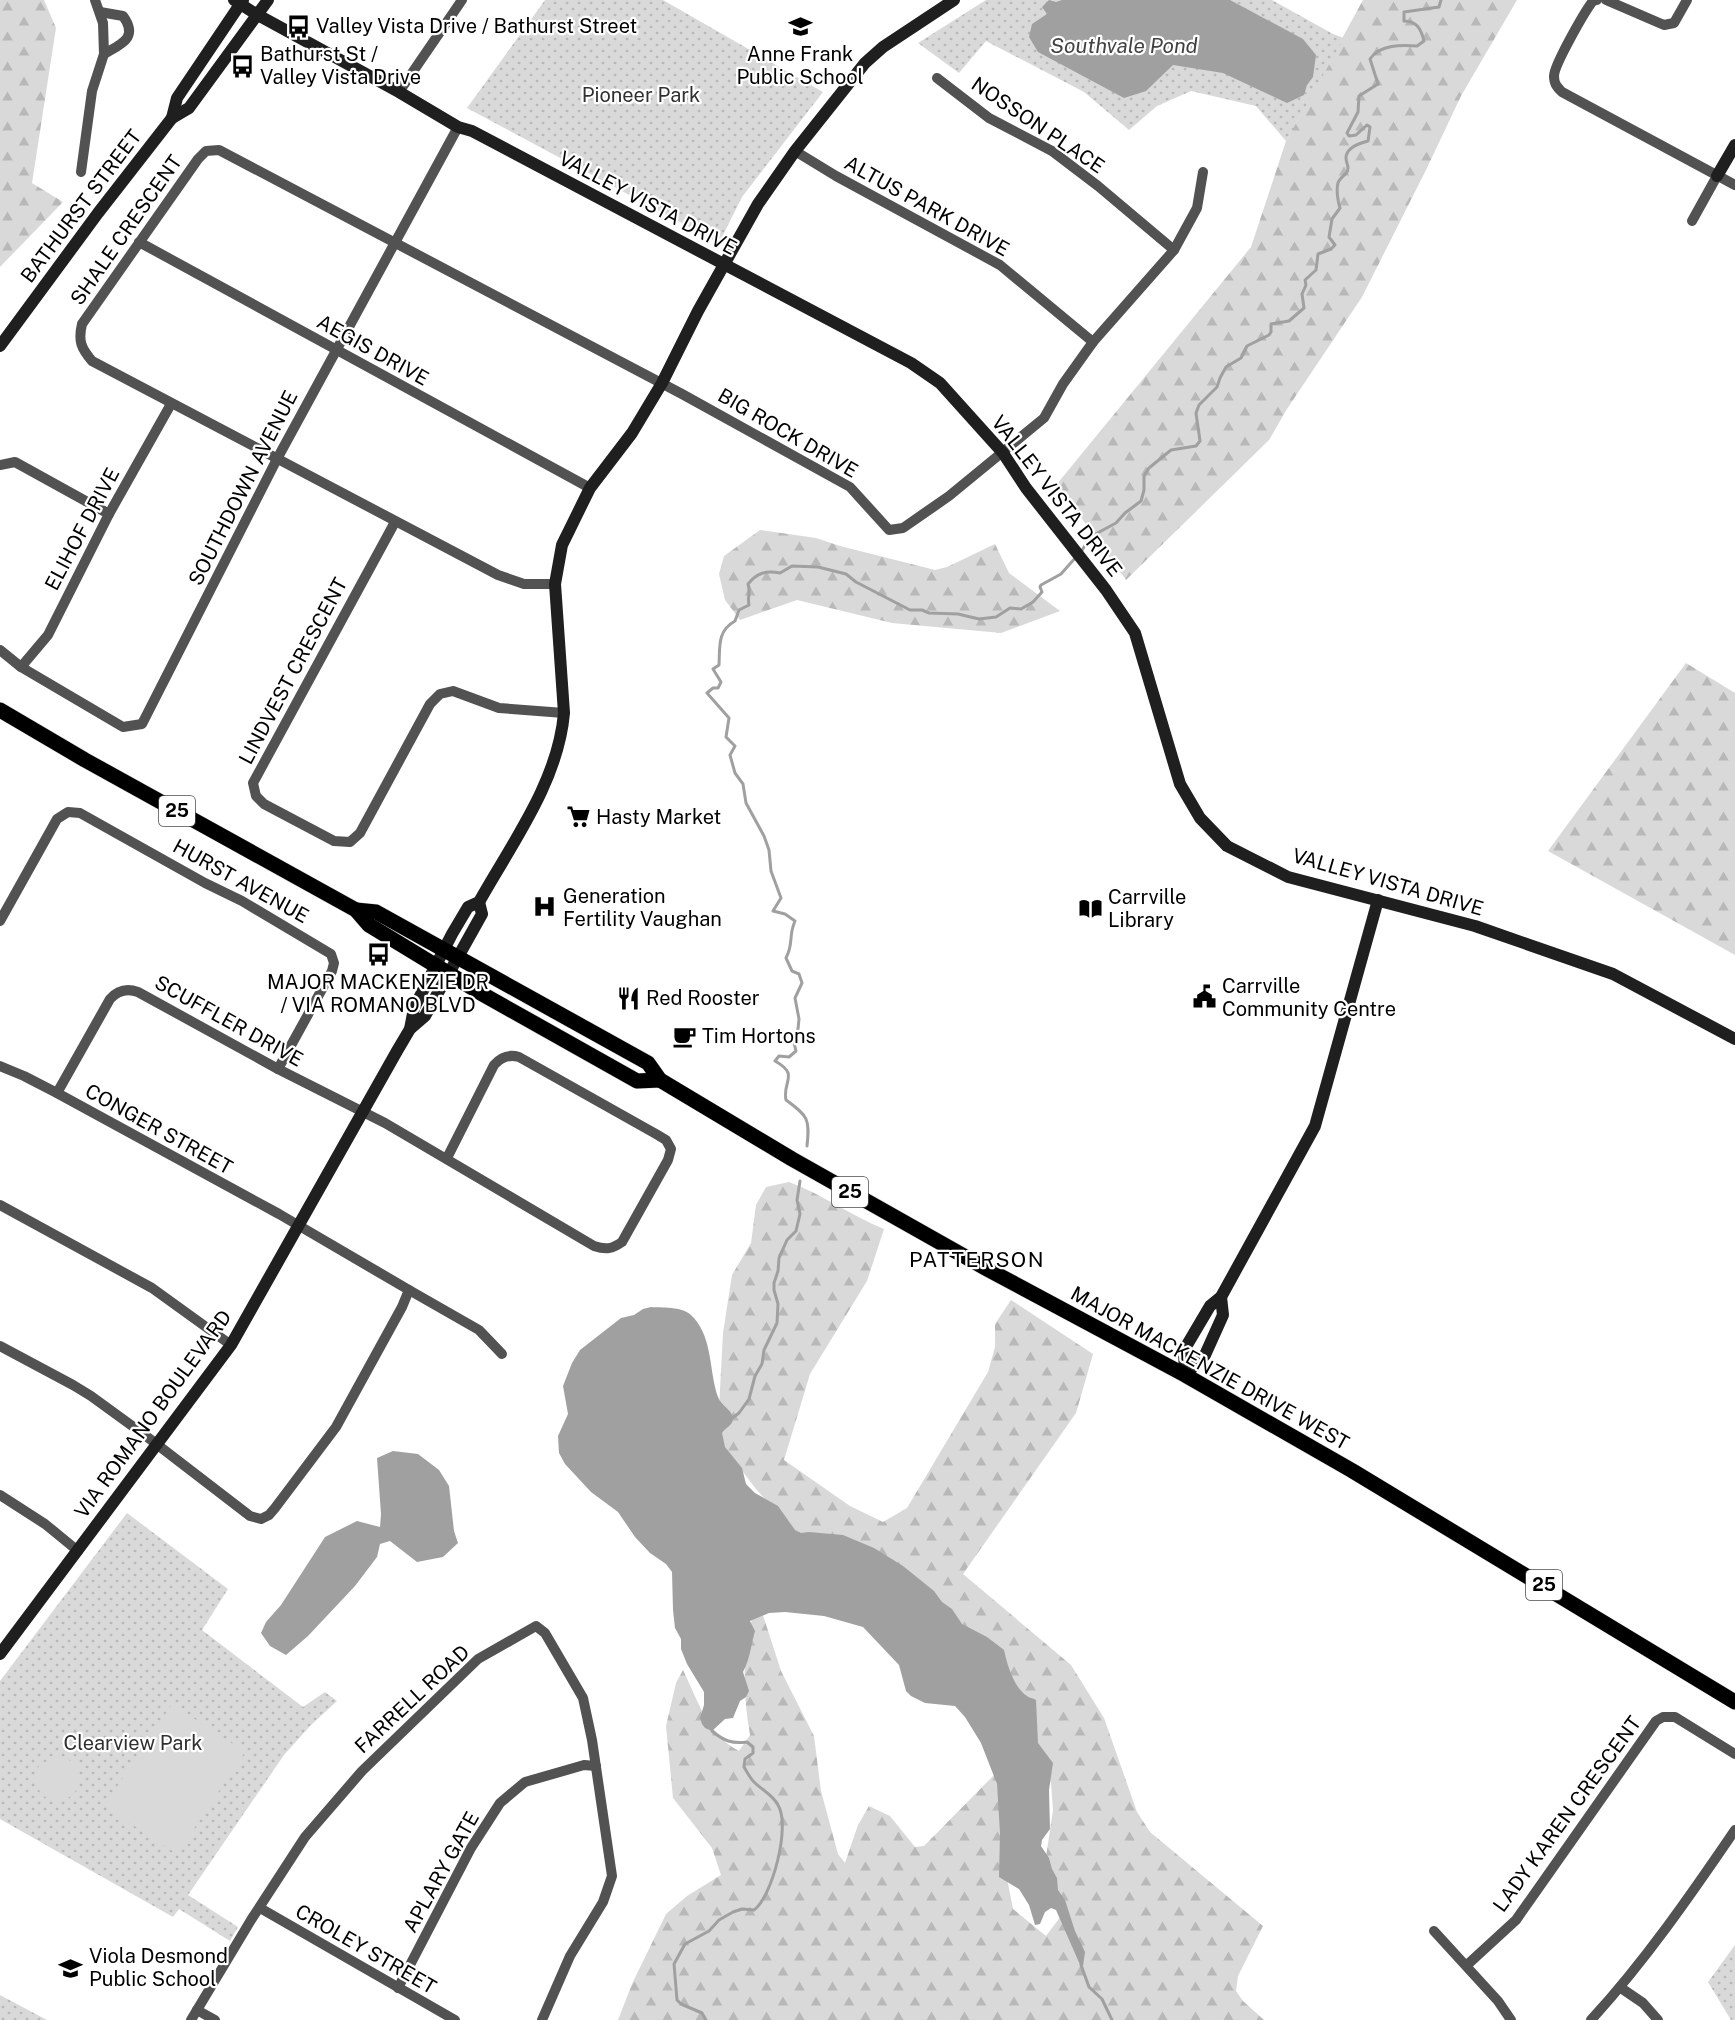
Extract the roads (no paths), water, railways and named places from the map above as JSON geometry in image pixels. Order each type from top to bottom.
[{"type":"main road","name":"MAJOR MACKENZIE DRIVE WEST","points":[[0,710],[85,760],[356,910],[369,925],[442,970],[637,1081],[660,1080]]},
{"type":"main road","name":"MAJOR MACKENZIE DRIVE WEST","points":[[356,910],[376,912],[648,1063],[660,1080],[792,1160],[1351,1470],[1735,1702]]},
{"type":"street","points":[[81,172],[92,91],[104,54],[100,12],[95,0]]},
{"type":"street","name":"BATHURST STREET","points":[[0,346],[172,118],[189,108],[268,0]]},
{"type":"street","points":[[399,92],[462,0]]},
{"type":"street","points":[[442,970],[458,958],[482,914],[479,902],[544,787],[563,731],[564,713],[555,584],[562,545],[590,488],[632,433],[662,383],[723,265],[758,204],[795,151],[865,63],[883,47],[954,0]]},
{"type":"street","points":[[1597,0],[1593,1],[1583,14],[1553,74],[1555,86],[1562,92],[1735,185]]},
{"type":"street","points":[[1606,0],[1664,25],[1674,23],[1687,0]]},
{"type":"street","name":"BATHURST STREET","points":[[172,118],[177,98],[239,1]]},
{"type":"street","name":"VALLEY VISTA DRIVE","points":[[239,1],[256,14],[458,127],[472,131],[911,363],[940,383],[1003,453],[1026,488],[1106,590],[1136,633],[1180,784],[1200,818],[1227,846],[1288,877],[1475,926],[1613,974],[1735,1039]]},
{"type":"street","points":[[100,12],[123,16],[130,25],[129,36],[123,44],[104,54]]},
{"type":"street","name":"NOSSON PLACE","points":[[938,78],[989,118],[1052,151],[1098,186],[1174,250]]},
{"type":"street","name":"SOUTHDOWN AVENUE","points":[[0,650],[21,668],[123,727],[142,724],[277,459],[458,127]]},
{"type":"street","points":[[1692,221],[1735,145]]},
{"type":"street","name":"SHALE CRESCENT","points":[[555,584],[524,584],[498,575],[92,361],[81,347],[79,336],[82,324],[198,159],[206,151],[219,150],[662,383]]},
{"type":"street","name":"ALTUS PARK DRIVE","points":[[795,151],[836,176],[1000,265],[1094,342]]},
{"type":"street","points":[[1003,453],[1044,418],[1063,384],[1094,342],[1174,250],[1197,208],[1203,172]]},
{"type":"street","name":"AEGIS DRIVE","points":[[139,242],[590,488]]},
{"type":"street","name":"BIG ROCK DRIVE","points":[[662,383],[850,487],[889,530],[903,528],[949,496],[1003,453]]},
{"type":"street","name":"ELIHOF DRIVE","points":[[21,668],[48,635],[109,514],[171,404]]},
{"type":"street","points":[[0,465],[15,462],[109,514]]},
{"type":"street","name":"LINDVEST CRESCENT","points":[[395,522],[253,783],[256,796],[264,804],[334,841],[350,842],[360,833],[430,704],[440,694],[453,691],[499,708],[564,713]]},
{"type":"street","name":"HURST AVENUE","points":[[0,921],[57,819],[68,812],[80,813],[242,901],[330,953],[334,963],[332,971],[278,1070]]},
{"type":"street","points":[[1185,1376],[1184,1350],[1210,1306],[1221,1297],[1315,1126],[1378,900]]},
{"type":"street","name":"VIA ROMANO BOULEVARD","points":[[0,1653],[231,1345],[410,1029],[414,1008],[442,970],[444,950],[468,907],[479,902]]},
{"type":"street","name":"SCUFFLER DRIVE","points":[[57,1093],[109,1000],[116,993],[125,990],[140,993],[278,1070],[364,1112],[602,1249],[612,1249],[622,1242],[668,1160],[671,1149],[666,1140],[656,1134],[512,1055],[502,1058],[494,1065],[447,1158]]},
{"type":"street","name":"CONGER STREET","points":[[0,1066],[57,1093],[300,1226],[479,1330],[502,1354]]},
{"type":"street","points":[[0,1205],[152,1288],[231,1345]]},
{"type":"street","points":[[0,1346],[73,1385],[250,1516],[261,1519],[269,1515],[336,1427],[409,1290]]},
{"type":"street","points":[[1185,1376],[1205,1355],[1223,1315],[1221,1297]]},
{"type":"street","points":[[0,1495],[45,1524],[78,1551]]},
{"type":"street","name":"FARRELL ROAD","points":[[191,2020],[224,1963],[305,1837],[362,1771],[478,1659],[536,1626],[545,1633],[583,1698],[592,1740],[612,1876],[603,1902],[570,1956],[542,2020]]},
{"type":"street","name":"LADY KAREN CRESCENT","points":[[1467,1965],[1516,1920],[1656,1720],[1663,1717],[1676,1717],[1735,1754]]},
{"type":"street","name":"APLARY GATE","points":[[398,1988],[471,1848],[500,1803],[525,1782],[584,1765],[596,1766]]},
{"type":"street","points":[[1591,2020],[1621,1988],[1671,1923],[1735,1830]]},
{"type":"street","name":"CROLEY STREET","points":[[260,1908],[455,2020]]},
{"type":"street","points":[[1434,1931],[1501,2004],[1511,2020]]},
{"type":"street","points":[[1621,1988],[1643,2003],[1658,2020]]},
{"type":"street","points":[[196,2010],[215,2020]]},
{"type":"water","name":"Southvale Pond","points":[[1049,0],[1056,2],[1062,0],[1230,0],[1303,39],[1316,55],[1313,77],[1304,95],[1287,103],[1223,73],[1173,65],[1146,91],[1124,98],[1038,52],[1029,37],[1032,24],[1047,14],[1042,7]]},
{"type":"water","points":[[651,1307],[685,1311],[700,1327],[708,1346],[718,1397],[733,1419],[722,1433],[725,1447],[742,1468],[746,1484],[755,1493],[778,1506],[795,1530],[801,1533],[843,1535],[874,1548],[903,1566],[934,1591],[942,1602],[952,1609],[962,1624],[987,1637],[1004,1650],[1009,1669],[1018,1687],[1028,1697],[1036,1700],[1038,1743],[1053,1763],[1049,1790],[1050,1829],[1042,1840],[1041,1846],[1049,1858],[1057,1878],[1058,1890],[1065,1900],[1085,1952],[1083,1966],[1081,1967],[1056,1910],[1051,1908],[1045,1912],[1040,1924],[1035,1925],[1029,1905],[1019,1889],[999,1877],[1000,1833],[997,1784],[981,1743],[965,1717],[955,1706],[925,1703],[911,1696],[906,1691],[899,1665],[863,1627],[824,1616],[785,1612],[769,1613],[750,1621],[755,1631],[743,1672],[749,1691],[740,1701],[733,1718],[725,1719],[712,1731],[702,1724],[700,1718],[704,1705],[704,1692],[687,1664],[681,1649],[681,1639],[675,1628],[672,1572],[635,1537],[618,1512],[591,1492],[565,1464],[559,1453],[558,1436],[568,1414],[563,1386],[580,1350],[621,1318]]},
{"type":"water","points":[[393,1451],[418,1454],[439,1470],[449,1486],[454,1531],[458,1543],[443,1557],[417,1562],[390,1541],[380,1544],[377,1557],[355,1586],[308,1636],[286,1655],[270,1646],[261,1633],[266,1622],[281,1605],[325,1537],[357,1521],[380,1527],[377,1458]]},
{"type":"waterway","points":[[1081,552],[1090,537],[1116,523],[1141,501],[1144,476],[1149,468],[1171,450],[1196,446],[1200,441],[1196,413],[1199,405],[1217,387],[1226,367],[1241,358],[1247,346],[1269,335],[1271,324],[1289,321],[1304,308],[1302,294],[1306,285],[1305,280],[1316,270],[1318,254],[1335,245],[1329,237],[1332,219],[1340,208],[1337,186],[1348,170],[1346,158],[1348,151],[1368,141],[1370,127],[1367,125],[1356,135],[1349,136],[1347,133],[1358,112],[1359,96],[1378,84],[1370,59],[1379,50],[1398,46],[1417,46],[1424,41],[1418,26],[1404,21],[1404,12],[1439,7],[1441,0]]},
{"type":"waterway","points":[[807,1146],[806,1119],[786,1100],[787,1070],[775,1061],[779,1056],[789,1057],[796,1051],[793,1039],[798,1029],[799,1019],[795,998],[802,983],[799,974],[792,971],[786,958],[795,921],[785,914],[773,911],[781,898],[771,871],[769,850],[746,803],[743,784],[735,773],[730,755],[735,746],[726,737],[729,718],[707,693],[713,688],[718,688],[721,682],[713,669],[719,665],[722,635],[735,621],[739,610],[749,605],[748,584],[751,580],[762,573],[780,573],[792,566],[818,567],[846,574],[856,582],[910,610],[958,614],[979,619],[996,617],[1010,608],[1021,609],[1033,602],[1042,592],[1041,585],[1061,574],[1076,557]]},
{"type":"waterway","points":[[731,1419],[739,1413],[749,1399],[755,1376],[762,1364],[764,1350],[777,1323],[778,1304],[774,1283],[779,1258],[787,1240],[796,1231],[800,1214],[797,1200],[800,1181]]},
{"type":"waterway","points":[[706,2020],[702,2013],[677,2000],[674,1964],[685,1944],[709,1931],[719,1920],[742,1909],[754,1910],[761,1903],[778,1860],[782,1828],[781,1815],[776,1801],[754,1782],[744,1767],[745,1759],[753,1753],[753,1747],[747,1742],[728,1741],[712,1731]]},
{"type":"waterway","points":[[1081,1965],[1089,1987],[1102,1999],[1112,2020]]},
{"type":"place","name":"Valley Vista Drive / Bathurst Street","points":[[298,26]]},
{"type":"place","name":"Anne Frank Public School","points":[[800,27]]},
{"type":"place","name":"Bathurst St / Valley Vista Drive","points":[[242,66]]},
{"type":"place","name":"Hasty Market","points":[[578,817]]},
{"type":"place","name":"Generation Fertility Vaughan","points":[[545,907]]},
{"type":"place","name":"Carrville Library","points":[[1090,908]]},
{"type":"place","name":"MAJOR MACKENZIE DR / VIA ROMANO BLVD","points":[[378,955]]},
{"type":"place","name":"Carrville Community Centre","points":[[1204,997]]},
{"type":"place","name":"Red Rooster","points":[[628,998]]},
{"type":"place","name":"Tim Hortons","points":[[684,1036]]},
{"type":"place","name":"Viola Desmond Public School","points":[[71,1968]]},
{"type":"district","name":"PATTERSON","points":[[977,1260]]},
{"type":"park label","name":"Pioneer Park","points":[[641,95]]},
{"type":"park label","name":"Clearview Park","points":[[133,1743]]}]
